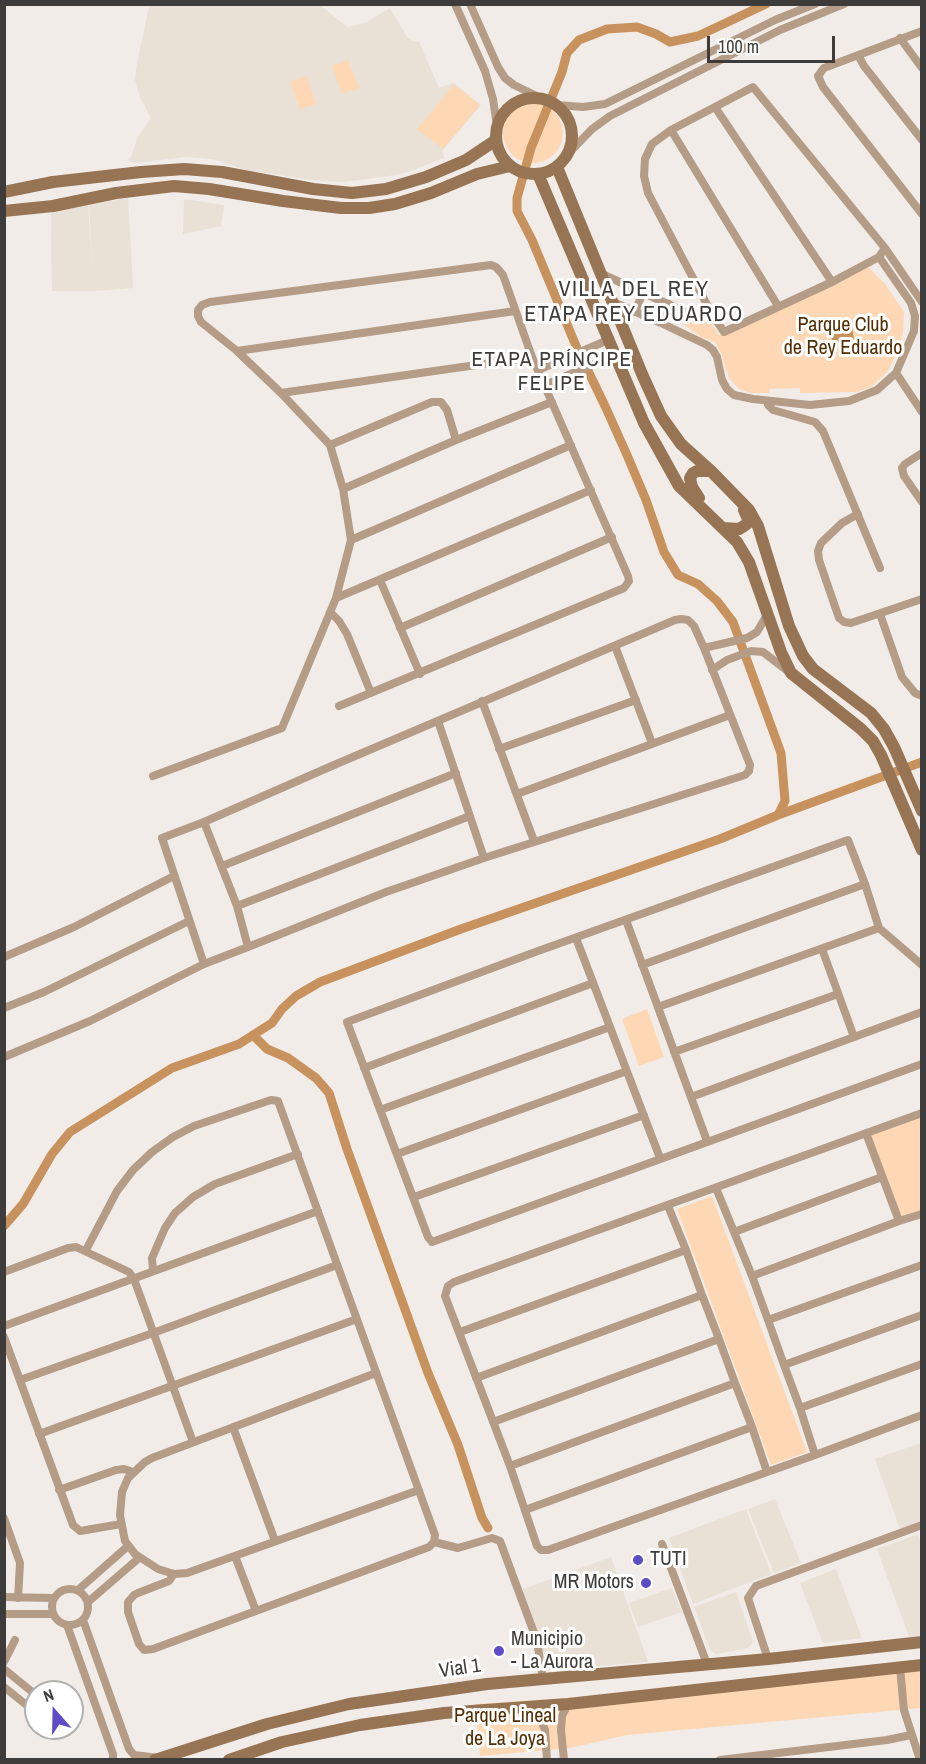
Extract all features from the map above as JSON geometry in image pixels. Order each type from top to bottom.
[{"type":"street","points":[[455,4],[485,72],[493,99],[497,126],[496,140],[500,154],[510,166],[523,173],[538,174],[556,167],[592,129],[610,116],[780,30],[844,4]]},
{"type":"street","points":[[470,4],[505,78],[514,85],[556,105],[583,107],[605,104],[775,20],[815,4]]},
{"type":"street","points":[[921,31],[824,68],[819,73],[819,80],[921,214]]},
{"type":"street","points":[[900,39],[921,68]]},
{"type":"street","points":[[858,55],[921,140]]},
{"type":"street","points":[[885,248],[879,257],[832,282],[724,332],[712,314],[648,193],[644,176],[645,159],[652,144],[670,130],[753,87],[885,248],[921,302]]},
{"type":"street","points":[[497,126],[504,113],[515,103],[529,98],[543,99]]},
{"type":"street","points":[[556,105],[568,119],[572,136],[568,154]]},
{"type":"street","points":[[715,107],[832,282]]},
{"type":"street","points":[[670,130],[778,306]]},
{"type":"street","points":[[4,192],[53,182],[184,169],[222,172],[313,189],[352,193],[386,189],[426,177],[466,160],[496,140]]},
{"type":"street","points":[[4,211],[54,206],[116,193],[174,186],[341,208],[369,208],[395,204],[431,193],[477,174],[510,166]]},
{"type":"street","points":[[556,167],[661,416],[681,444],[730,489],[749,510],[758,526],[789,626],[803,656],[813,669],[871,714],[884,729],[921,811]]},
{"type":"street","points":[[538,174],[644,423],[679,486],[737,542],[749,562],[781,652],[791,673]]},
{"type":"street","points":[[613,302],[707,345],[717,357],[726,389],[734,395],[810,405],[849,401],[877,390],[896,373],[914,331],[915,316],[911,303],[879,257]]},
{"type":"street","points":[[153,776],[282,728],[336,598],[351,540],[343,489],[330,445],[237,351],[201,322],[198,310],[202,305],[210,302],[491,265],[503,275],[532,357],[612,537],[629,581],[624,588],[339,706]]},
{"type":"street","points":[[602,274],[692,315],[712,314]]},
{"type":"street","points":[[635,312],[643,292]]},
{"type":"street","points":[[662,323],[669,304]]},
{"type":"street","points":[[237,351],[515,311]]},
{"type":"street","points":[[538,370],[608,340]]},
{"type":"street","points":[[545,385],[615,355]]},
{"type":"street","points":[[281,393],[532,357]]},
{"type":"street","points":[[564,359],[570,374]]},
{"type":"street","points":[[896,373],[921,412]]},
{"type":"street","points":[[768,401],[768,405],[773,410],[815,423],[823,431],[880,568]]},
{"type":"street","points":[[330,445],[432,402],[441,402],[447,410],[456,440]]},
{"type":"street","points":[[343,489],[456,440],[552,402]]},
{"type":"street","points":[[351,540],[571,445]]},
{"type":"street","points":[[921,453],[902,468],[904,476],[921,502]]},
{"type":"street","points":[[711,471],[697,471],[690,478],[692,487],[711,517]]},
{"type":"street","points":[[723,528],[739,529],[747,522],[746,514],[730,489]]},
{"type":"street","points":[[336,598],[591,490]]},
{"type":"street","points":[[858,514],[842,523],[821,543],[818,556],[842,620],[851,623],[921,599]]},
{"type":"street","points":[[400,628],[612,537]]},
{"type":"street","points":[[380,580],[420,674]]},
{"type":"street","points":[[330,612],[347,634],[371,693]]},
{"type":"street","points":[[704,648],[747,638],[757,632],[768,613]]},
{"type":"street","points":[[880,614],[902,677],[915,693],[921,696]]},
{"type":"street","points":[[4,1057],[90,1021],[204,964],[386,892],[534,841],[745,775],[750,765],[694,626],[688,620],[681,619],[615,645],[162,838],[204,964]]},
{"type":"street","points":[[615,645],[652,743]]},
{"type":"street","points":[[712,670],[731,658],[751,651],[763,652],[861,729],[873,741],[881,755],[921,850]]},
{"type":"street","points":[[500,749],[636,700]]},
{"type":"street","points":[[482,701],[534,841]]},
{"type":"street","points":[[517,794],[730,715]]},
{"type":"street","points":[[438,721],[484,858]]},
{"type":"street","points":[[222,866],[456,773]]},
{"type":"street","points":[[237,906],[470,816]]},
{"type":"street","points":[[204,822],[237,906],[248,947]]},
{"type":"street","points":[[921,964],[879,928],[848,840],[347,1022],[430,1241],[921,1064]]},
{"type":"street","points":[[4,957],[74,927],[174,876]]},
{"type":"street","points":[[642,965],[865,884]]},
{"type":"street","points":[[626,920],[707,1141]]},
{"type":"street","points":[[4,1008],[44,992],[189,921]]},
{"type":"street","points":[[658,1006],[879,928]]},
{"type":"street","points":[[576,938],[660,1158]]},
{"type":"street","points":[[822,949],[854,1037]]},
{"type":"street","points":[[364,1068],[593,983]]},
{"type":"street","points":[[674,1052],[838,994]]},
{"type":"street","points":[[691,1097],[921,1012]]},
{"type":"street","points":[[380,1110],[610,1027]]},
{"type":"street","points":[[397,1154],[627,1071]]},
{"type":"street","points":[[86,1250],[110,1202],[133,1170],[163,1144],[194,1126],[273,1100],[278,1101],[435,1535],[434,1542],[429,1547],[153,1649],[144,1650],[135,1634],[128,1612],[128,1602],[134,1595],[169,1581],[174,1574]]},
{"type":"street","points":[[921,1113],[454,1282],[447,1286],[445,1296],[510,1466],[537,1546],[541,1550],[548,1550],[921,1415]]},
{"type":"street","points":[[414,1197],[644,1115]]},
{"type":"street","points":[[866,1133],[899,1221]]},
{"type":"street","points":[[153,1271],[152,1258],[165,1228],[175,1213],[194,1197],[215,1184],[298,1154]]},
{"type":"street","points":[[734,1232],[882,1177]]},
{"type":"street","points":[[716,1188],[752,1276],[815,1455]]},
{"type":"street","points":[[668,1206],[767,1472]]},
{"type":"street","points":[[4,1326],[318,1212]]},
{"type":"street","points":[[752,1276],[921,1214]]},
{"type":"street","points":[[4,1272],[72,1247],[79,1247],[127,1270],[134,1279],[194,1442]]},
{"type":"street","points":[[460,1332],[686,1250]]},
{"type":"street","points":[[20,1380],[337,1265]]},
{"type":"street","points":[[768,1320],[921,1265]]},
{"type":"street","points":[[476,1378],[702,1294]]},
{"type":"street","points":[[784,1365],[921,1315]]},
{"type":"street","points":[[39,1434],[357,1319]]},
{"type":"street","points":[[4,1337],[71,1522],[80,1531],[121,1524]]},
{"type":"street","points":[[493,1422],[719,1339]]},
{"type":"street","points":[[800,1408],[921,1364]]},
{"type":"street","points":[[376,1373],[152,1458],[133,1472],[122,1492],[121,1524],[128,1546],[139,1557],[158,1569],[174,1574],[187,1573],[419,1490]]},
{"type":"street","points":[[510,1466],[735,1383]]},
{"type":"street","points":[[233,1427],[275,1541]]},
{"type":"street","points":[[525,1510],[752,1427]]},
{"type":"street","points":[[59,1490],[116,1470],[124,1469],[133,1472]]},
{"type":"street","points":[[4,1518],[20,1563],[18,1598]]},
{"type":"street","points":[[768,1659],[748,1598],[756,1586],[921,1525]]},
{"type":"street","points":[[434,1542],[458,1548],[492,1538],[500,1541],[537,1641],[543,1678]]},
{"type":"street","points":[[662,1544],[707,1664]]},
{"type":"street","points":[[78,1590],[128,1546]]},
{"type":"street","points":[[235,1556],[256,1611]]},
{"type":"street","points":[[88,1602],[139,1557]]},
{"type":"street","points":[[65,1589],[78,1590],[88,1602],[88,1608],[83,1620],[73,1626],[67,1626],[56,1620],[52,1614],[53,1598],[65,1589]]},
{"type":"street","points":[[4,1598],[53,1598]]},
{"type":"street","points":[[4,1614],[52,1614]]},
{"type":"street","points":[[83,1620],[129,1749],[134,1755],[157,1759]]},
{"type":"street","points":[[67,1626],[113,1760]]},
{"type":"street","points":[[4,1662],[15,1640]]},
{"type":"street","name":"Vial 1","points":[[157,1759],[267,1724],[349,1704],[487,1684],[768,1659],[921,1642]]},
{"type":"street","points":[[229,1760],[282,1742],[360,1725],[444,1713],[568,1704],[921,1665]]},
{"type":"street","points":[[900,1668],[904,1710],[920,1760]]},
{"type":"street","points":[[4,1669],[24,1685]]},
{"type":"street","points":[[4,1687],[24,1703]]},
{"type":"street","points":[[564,1760],[562,1716],[568,1704]]},
{"type":"street","points":[[535,1706],[545,1730],[547,1760]]},
{"type":"street","points":[[720,1760],[887,1740],[911,1735]]},
{"type":"shaded area","points":[[320,5],[347,27],[365,23],[390,8],[407,37],[419,42],[439,88],[454,83],[481,105],[442,151],[444,158],[408,172],[384,177],[342,182],[311,180],[246,170],[213,159],[186,157],[134,163],[128,160],[138,137],[151,118],[140,97],[135,80],[149,6]]},
{"type":"shaded area","points":[[128,198],[133,288],[52,291],[51,212],[88,205],[93,274],[89,205]]},
{"type":"shaded area","points":[[184,199],[224,205],[221,226],[183,234]]},
{"type":"shaded area","points":[[852,327],[854,339],[841,342],[832,340],[830,332]]},
{"type":"shaded area","points":[[921,1443],[921,1521],[900,1529],[875,1459]]},
{"type":"shaded area","points":[[775,1499],[801,1563],[774,1573],[748,1509]]},
{"type":"shaded area","points":[[746,1509],[771,1574],[693,1604],[669,1538]]},
{"type":"shaded area","points":[[918,1534],[922,1545],[921,1635],[909,1637],[877,1549]]},
{"type":"shaded area","points":[[611,1557],[648,1662],[549,1670],[523,1589]]},
{"type":"shaded area","points":[[836,1569],[862,1638],[823,1643],[800,1583]]},
{"type":"shaded area","points":[[672,1588],[682,1612],[638,1627],[629,1603]]},
{"type":"shaded area","points":[[736,1592],[753,1642],[748,1648],[716,1654],[710,1650],[694,1607]]},
{"type":"green space","points":[[348,60],[359,88],[342,94],[332,66]]},
{"type":"green space","points":[[306,76],[316,104],[300,109],[290,82]]},
{"type":"green space","points":[[454,85],[480,105],[443,149],[417,129]]},
{"type":"green space","points":[[527,103],[539,103],[550,108],[558,116],[563,133],[561,145],[550,158],[539,163],[527,163],[516,158],[508,150],[503,139],[503,127],[508,116],[516,108]]},
{"type":"green space","name":"Parque Club de Rey Eduardo","points":[[866,265],[885,284],[904,312],[903,333],[898,351],[888,371],[871,387],[857,392],[800,393],[800,388],[770,389],[769,393],[751,393],[739,389],[729,378],[715,342],[701,337],[671,315],[672,313],[694,323],[707,318],[719,335]]},
{"type":"green space","points":[[647,1009],[664,1057],[639,1066],[622,1019]]},
{"type":"green space","points":[[921,1113],[921,1214],[899,1221],[866,1133]]},
{"type":"green space","points":[[712,1196],[807,1452],[771,1465],[677,1209]]},
{"type":"green space","name":"Parque Lineal de La Joya","points":[[921,1669],[921,1708],[627,1735],[570,1748],[480,1756],[475,1704],[646,1693]]},
{"type":"waterway","points":[[4,1226],[23,1204],[52,1154],[70,1132],[172,1068],[239,1044],[272,1023],[282,1009],[296,996],[320,982],[461,929],[720,839],[778,815],[785,801],[781,753],[733,622],[717,601],[698,584],[678,575],[664,552],[627,455],[517,211],[517,198],[531,148],[562,72],[567,53],[579,40],[607,29],[637,27],[670,42],[698,36],[766,4]]},
{"type":"waterway","points":[[778,815],[922,762]]},
{"type":"waterway","points":[[253,1035],[267,1049],[288,1058],[316,1078],[329,1093],[428,1373],[458,1445],[482,1518],[488,1528]]},
{"type":"place","name":"TUTI","points":[[638,1560]]},
{"type":"place","name":"MR Motors","points":[[646,1583]]},
{"type":"place","name":"Municipio - La Aurora","points":[[499,1651]]},
{"type":"district","name":"VILLA DEL REY ETAPA REY EDUARDO","points":[[634,302]]},
{"type":"district","name":"ETAPA PRÍNCIPE FELIPE","points":[[552,372]]}]
